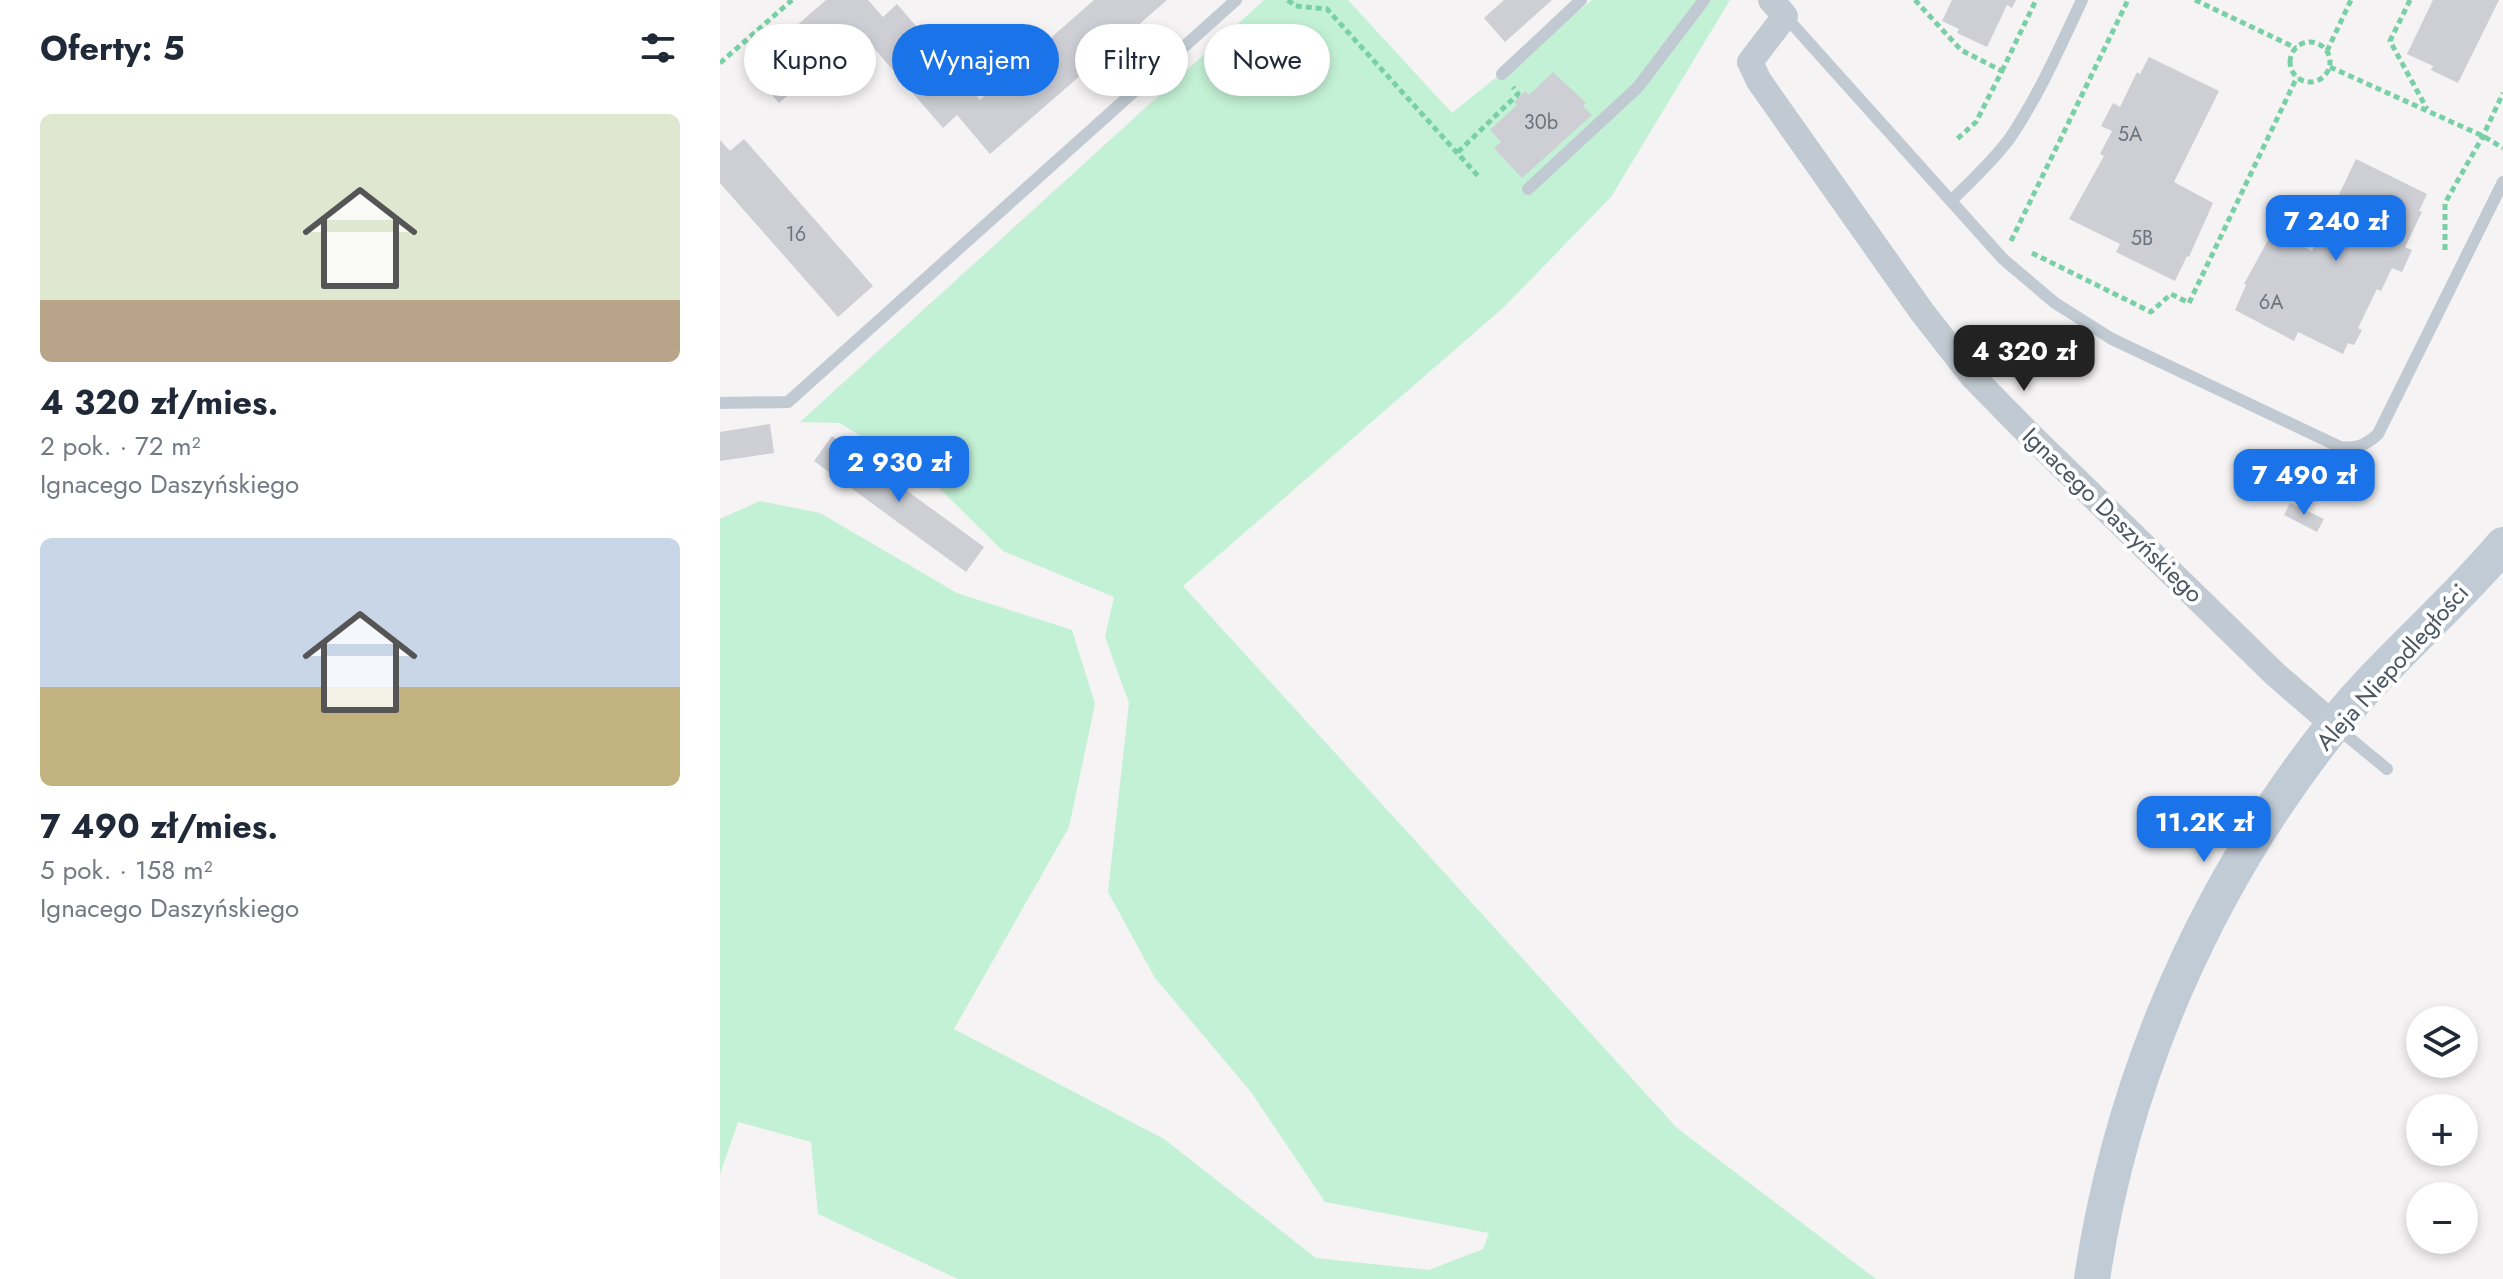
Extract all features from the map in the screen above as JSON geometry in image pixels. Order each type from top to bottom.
[{"type":"street","name":"Ignacego Daszyńskiego","points":[[1778,8],[1750,62],[1759,81],[1922,312],[1973,377],[2026,431],[2276,675],[2334,725]]},
{"type":"street","name":"Aleja Niepodległości","points":[[2092,1279],[2121,1138],[2141,1076],[2172,995],[2232,877],[2278,802],[2334,725],[2503,545]]},
{"type":"lane","points":[[720,403],[788,402],[1236,0]]},
{"type":"lane","points":[[1502,74],[1581,0]]},
{"type":"lane","points":[[1528,189],[1638,87],[1704,0]]},
{"type":"lane","points":[[1951,201],[2009,139],[2038,91],[2082,0]]},
{"type":"lane","points":[[1778,8],[2003,259],[2055,303],[2112,339],[2340,447],[2354,449],[2378,434],[2503,182]]},
{"type":"lane","points":[[2334,725],[2387,769]]},
{"type":"path","points":[[720,63],[792,0]]},
{"type":"path","points":[[1288,0],[1295,6],[1327,9],[1479,177]]},
{"type":"path","points":[[1915,0],[1961,50],[2002,71]]},
{"type":"path","points":[[1956,140],[1976,122],[2036,0]]},
{"type":"path","points":[[2010,242],[2128,0]]},
{"type":"path","points":[[2195,0],[2296,48]]},
{"type":"path","points":[[2327,51],[2351,0]]},
{"type":"path","points":[[2410,0],[2390,41],[2428,110]]},
{"type":"path","points":[[2309,42],[2327,51],[2330,67],[2320,79],[2304,81],[2297,77],[2291,62],[2296,48],[2309,42]]},
{"type":"path","points":[[2330,67],[2428,110],[2503,148]]},
{"type":"path","points":[[1458,152],[1519,95],[1502,74]]},
{"type":"path","points":[[2024,249],[2151,312],[2171,294],[2189,303],[2297,77]]},
{"type":"path","points":[[2445,301],[2445,203],[2503,93]]},
{"type":"green space","points":[[1264,0],[1348,0],[1452,113],[1592,0],[1730,0],[1611,197],[1504,307],[1183,586],[1677,1128],[1876,1279],[958,1279],[818,1214],[811,1142],[738,1122],[720,1174],[720,519],[760,501],[820,513],[957,593],[1072,630],[1095,704],[1069,827],[954,1029],[1164,1139],[1316,1258],[1429,1270],[1483,1249],[1489,1233],[1325,1202],[1251,1092],[1155,978],[1108,892],[1129,703],[1105,637],[1114,597],[1003,551],[934,483],[840,423],[800,422],[1158,96],[1188,96],[1188,69],[1204,55],[1204,96],[1330,96],[1330,24],[1238,24]]},
{"type":"building","points":[[826,0],[868,0],[883,17],[897,4],[914,24],[892,24],[892,69],[876,51],[876,24],[798,24]]},
{"type":"building","points":[[1094,0],[1167,0],[1139,24],[1075,24],[1075,80],[1059,94],[1059,31]]},
{"type":"building","points":[[1504,0],[1552,0],[1505,42],[1484,18]]},
{"type":"building","points":[[1952,0],[2016,0],[2012,8],[2007,5],[1987,47],[1957,33],[1959,29],[1942,21]]},
{"type":"building","points":[[2433,0],[2499,0],[2458,83],[2431,70],[2433,66],[2407,54]]},
{"type":"building","points":[[2149,57],[2219,91],[2174,182],[2213,203],[2175,281],[2116,252],[2120,244],[2069,219],[2104,156],[2100,154],[2112,131],[2101,126],[2113,103],[2120,107],[2137,72],[2140,74]]},
{"type":"building","points":[[1553,72],[1586,103],[1583,106],[1592,115],[1522,178],[1494,148],[1501,142],[1490,130],[1517,105],[1514,102],[1525,91],[1529,95]]},
{"type":"building","points":[[773,96],[787,96],[779,103]]},
{"type":"building","points":[[915,96],[977,96],[980,100],[985,96],[1057,96],[990,154],[957,115],[943,128]]},
{"type":"building","points":[[744,139],[873,286],[838,317],[720,183],[720,140],[730,151]]},
{"type":"building","points":[[2356,159],[2427,194],[2405,247],[2412,250],[2402,272],[2392,268],[2381,291],[2377,289],[2358,328],[2362,330],[2354,345],[2348,343],[2343,354],[2298,332],[2294,341],[2235,310],[2244,284],[2273,231],[2312,251]]},
{"type":"building","points":[[770,424],[774,453],[720,461],[720,432]]},
{"type":"building","points":[[832,436],[984,547],[966,572],[814,461]]},
{"type":"building","points":[[2290,503],[2324,519],[2317,532],[2284,515]]}]
